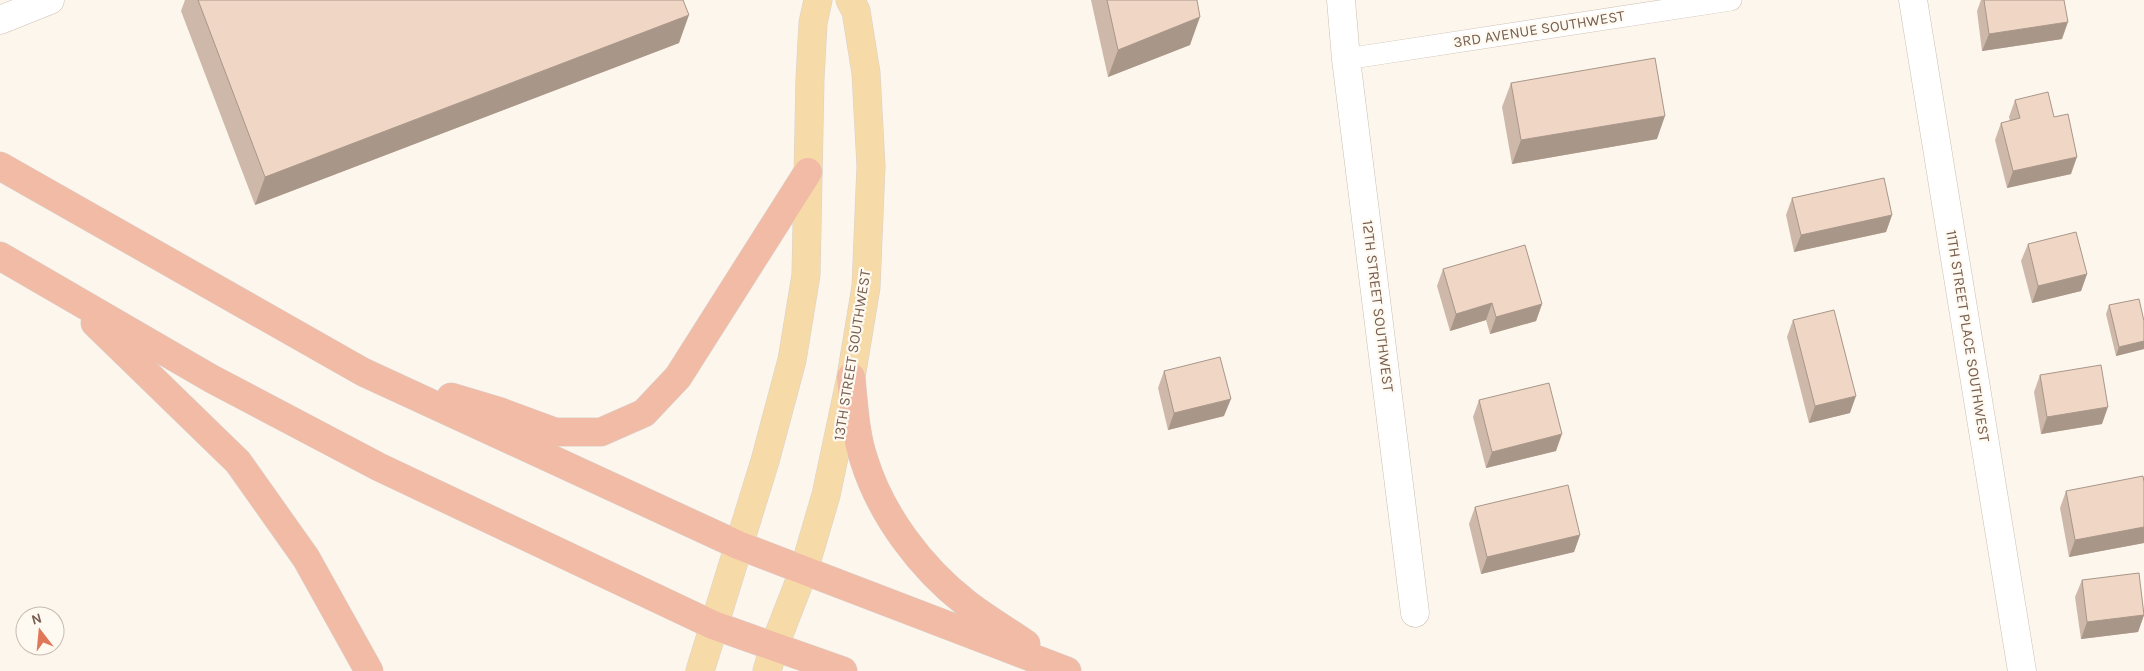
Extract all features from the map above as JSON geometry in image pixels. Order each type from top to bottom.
[{"type":"highway","points":[[0,166],[363,372],[738,545],[1066,671]]},
{"type":"highway","points":[[363,372],[500,412],[555,432],[601,432],[644,413],[678,377],[808,172]]},
{"type":"highway","points":[[0,256],[212,379],[379,467],[713,625],[771,659],[843,671]]},
{"type":"highway","points":[[63,293],[238,462],[306,558],[369,671]]},
{"type":"highway","points":[[851,377],[856,423],[863,458],[873,486],[900,533],[929,568],[966,603],[1066,671]]},
{"type":"main road","points":[[700,671],[764,461],[792,360],[806,275],[813,23],[818,0]]},
{"type":"main road","name":"13TH STREET SOUTHWEST","points":[[771,659],[804,570],[826,495],[851,377],[866,287],[870,166],[866,73],[856,11],[850,0]]},
{"type":"street","points":[[0,20],[50,0]]},
{"type":"street","name":"12TH STREET SOUTHWEST","points":[[1341,0],[1346,59],[1415,613]]},
{"type":"street","name":"11TH STREET PLACE SOUTHWEST","points":[[1913,0],[2022,671]]},
{"type":"lane","name":"3RD AVENUE SOUTHWEST","points":[[1346,59],[1731,0]]},
{"type":"building","points":[[198,0],[683,0],[689,15],[265,177]]},
{"type":"building","points":[[1107,0],[1197,0],[1200,17],[1118,50]]},
{"type":"building","points":[[1984,0],[2064,0],[2068,22],[1989,34]]},
{"type":"building","points":[[1655,58],[1665,116],[1521,140],[1511,83]]},
{"type":"building","points":[[2048,92],[2054,117],[2068,114],[2077,157],[2013,171],[2001,123],[2020,118],[2015,100]]},
{"type":"building","points":[[1884,178],[1892,215],[1801,235],[1792,198]]},
{"type":"building","points":[[2076,232],[2087,274],[2038,286],[2028,244]]},
{"type":"building","points":[[1525,245],[1542,304],[1496,317],[1492,303],[1456,314],[1443,269]]},
{"type":"building","points":[[2139,299],[2144,321],[2144,341],[2119,347],[2109,305]]},
{"type":"building","points":[[1834,310],[1856,396],[1815,406],[1793,320]]},
{"type":"building","points":[[1220,357],[1231,399],[1174,413],[1164,371]]},
{"type":"building","points":[[2101,365],[2108,407],[2047,417],[2040,375]]},
{"type":"building","points":[[1549,383],[1562,434],[1492,452],[1479,400]]},
{"type":"building","points":[[2143,476],[2144,527],[2075,540],[2066,491]]},
{"type":"building","points":[[1568,485],[1580,535],[1487,557],[1475,507]]},
{"type":"building","points":[[2139,573],[2144,615],[2087,622],[2082,580]]}]
